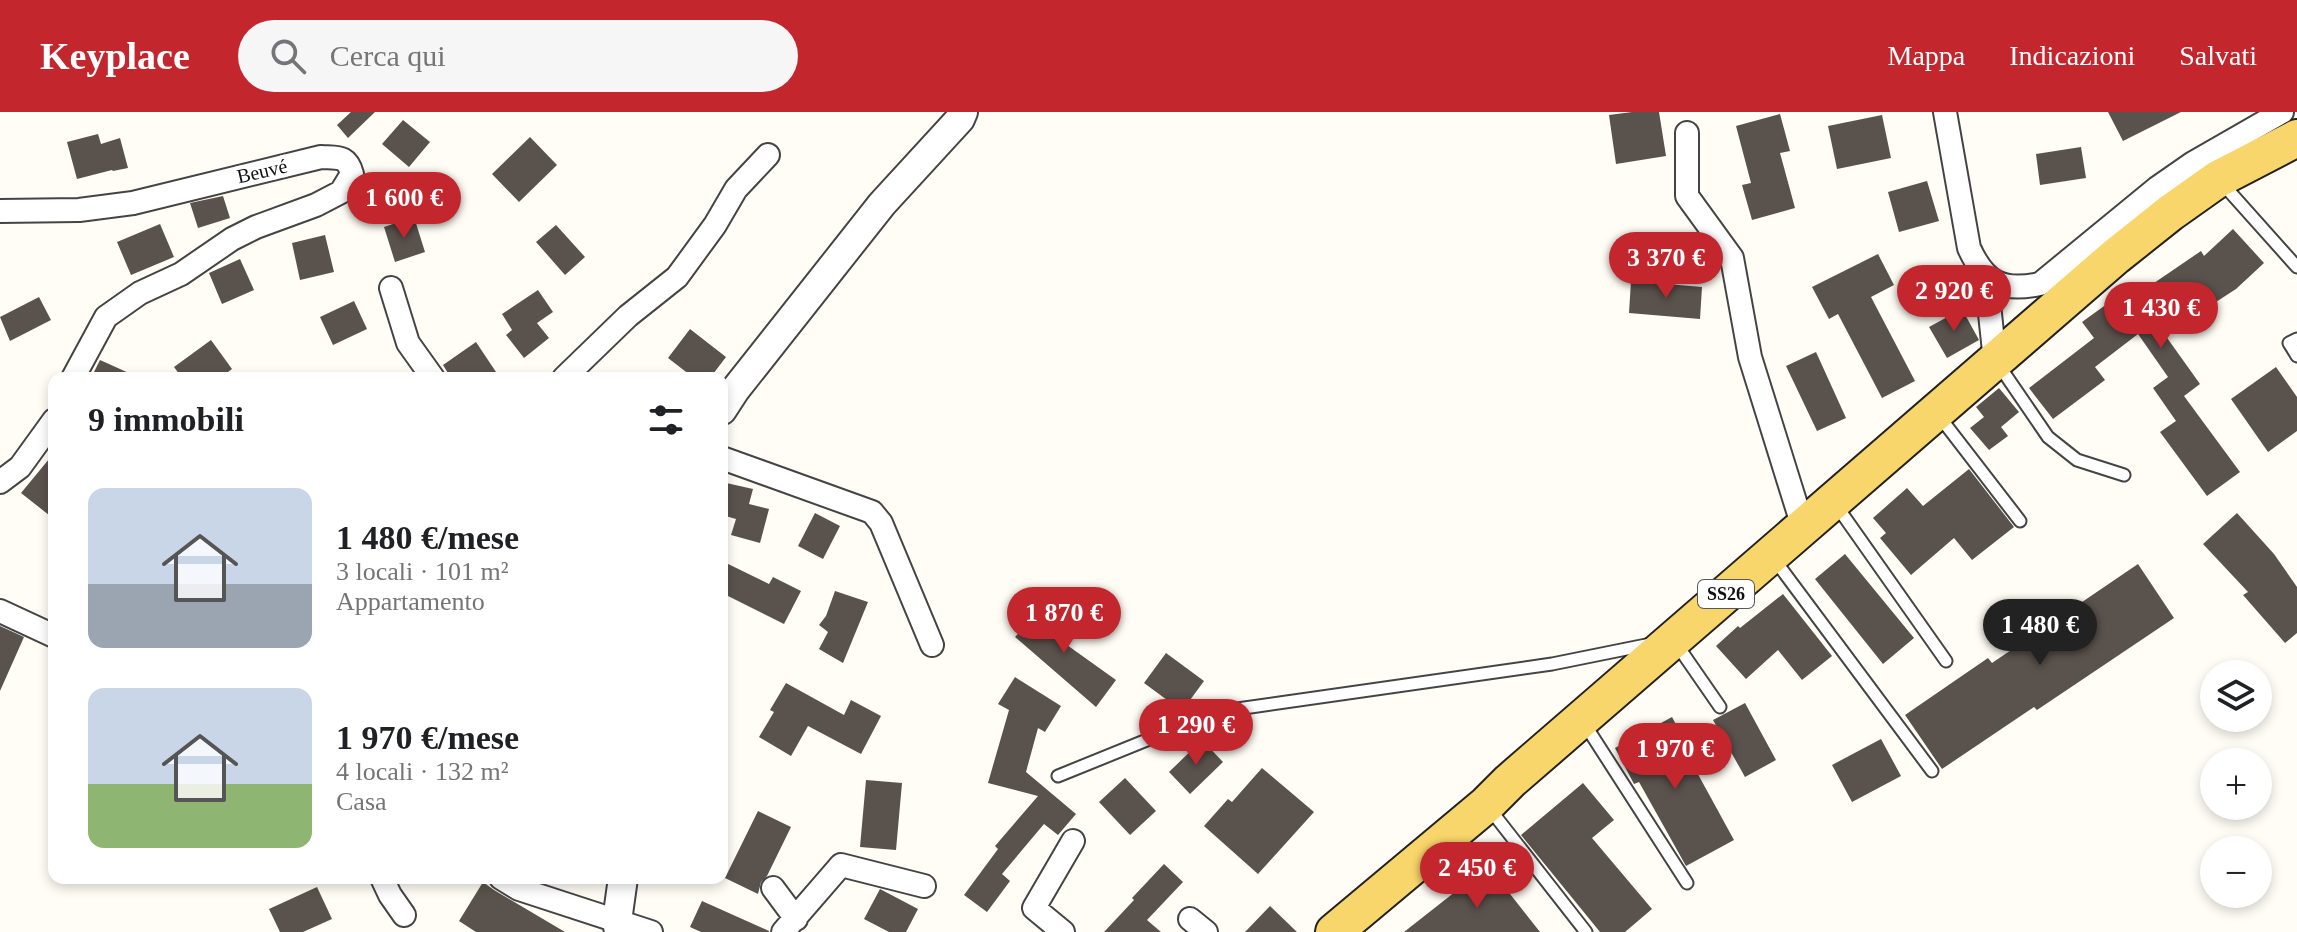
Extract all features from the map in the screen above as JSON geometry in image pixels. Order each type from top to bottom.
[{"type":"main road","name":"SS26","points":[[1344,929],[1581,719],[2138,238],[2218,179],[2297,138]]},
{"type":"street","points":[[728,401],[882,204],[963,112]]},
{"type":"street","points":[[1945,112],[1969,248],[1977,266],[1986,276],[1999,284],[2021,288],[2040,284],[2157,188],[2193,163],[2282,112]]},
{"type":"street","points":[[1687,133],[1687,196],[1732,258],[1750,357],[1803,527]]},
{"type":"street","points":[[570,372],[628,316],[677,277],[715,225],[736,189],[768,155]]},
{"type":"street","name":"Beuvé","points":[[0,211],[79,210],[133,203],[321,157],[343,159],[349,165],[352,174],[341,192],[232,239],[181,274],[140,293],[106,317],[76,372]]},
{"type":"street","points":[[1986,276],[1995,361]]},
{"type":"street","points":[[391,288],[408,343],[429,372]]},
{"type":"street","points":[[0,482],[20,467],[48,428]]},
{"type":"street","points":[[728,460],[872,512],[881,523],[932,645]]},
{"type":"street","points":[[0,611],[48,633]]},
{"type":"street","points":[[1063,932],[1034,908],[1073,841]]},
{"type":"street","points":[[773,888],[790,926],[841,865],[924,886]]},
{"type":"street","points":[[385,884],[404,915]]},
{"type":"street","points":[[511,884],[618,926],[651,932]]},
{"type":"street","points":[[618,926],[622,884]]},
{"type":"lane","points":[[2218,179],[2297,267]]},
{"type":"lane","points":[[2297,339],[2289,343],[2297,356]]},
{"type":"lane","points":[[1995,361],[2048,437],[2077,460],[2124,475]]},
{"type":"lane","points":[[1936,412],[2020,521]]},
{"type":"lane","points":[[1833,501],[1946,661]]},
{"type":"lane","points":[[1771,555],[1932,771]]},
{"type":"lane","points":[[1058,776],[1216,712],[1552,664],[1673,640],[1720,707]]},
{"type":"lane","points":[[1581,719],[1687,883]]},
{"type":"lane","points":[[1487,804],[1586,932]]},
{"type":"building","points":[[351,112],[375,112],[348,138],[337,125]]},
{"type":"building","points":[[1659,112],[1666,156],[1616,164],[1609,115]]},
{"type":"building","points":[[2108,112],[2181,112],[2123,141]]},
{"type":"building","points":[[1780,114],[1790,151],[1780,153],[1795,208],[1752,220],[1742,185],[1751,183],[1736,126]]},
{"type":"building","points":[[1882,115],[1891,158],[1837,169],[1828,126]]},
{"type":"building","points":[[403,120],[430,142],[409,167],[382,144]]},
{"type":"building","points":[[98,134],[101,144],[120,138],[128,168],[77,179],[67,142]]},
{"type":"building","points":[[530,137],[557,165],[519,202],[492,174]]},
{"type":"building","points":[[2081,147],[2086,178],[2040,185],[2036,154]]},
{"type":"building","points":[[1927,181],[1939,221],[1899,232],[1888,192]]},
{"type":"building","points":[[223,196],[230,218],[198,228],[190,203]]},
{"type":"building","points":[[414,217],[425,252],[395,262],[384,227]]},
{"type":"building","points":[[160,224],[174,257],[131,275],[117,242]]},
{"type":"building","points":[[556,225],[585,257],[565,275],[536,242]]},
{"type":"building","points":[[2233,229],[2264,263],[2236,289],[2165,335],[2200,384],[2184,396],[2240,472],[2207,496],[2160,432],[2176,421],[2153,388],[2168,377],[2138,334],[2095,367],[2105,380],[2053,419],[2029,388],[2094,338],[2082,322],[2129,288],[2135,296],[2201,251],[2204,256]]},
{"type":"building","points":[[325,235],[334,272],[300,280],[292,243]]},
{"type":"building","points":[[1878,254],[1894,285],[1871,297],[1915,381],[1882,398],[1838,314],[1829,319],[1812,287]]},
{"type":"building","points":[[240,259],[254,290],[222,304],[209,273]]},
{"type":"building","points":[[1631,281],[1702,287],[1700,319],[1629,313]]},
{"type":"building","points":[[538,290],[553,312],[537,323],[549,338],[524,358],[506,335],[512,330],[502,314]]},
{"type":"building","points":[[39,297],[51,320],[10,341],[0,317]]},
{"type":"building","points":[[354,301],[367,329],[333,345],[320,317]]},
{"type":"building","points":[[1962,309],[1979,340],[1947,358],[1929,327]]},
{"type":"building","points":[[690,329],[726,357],[715,372],[686,372],[668,358]]},
{"type":"building","points":[[211,340],[232,369],[228,372],[178,372],[174,367]]},
{"type":"building","points":[[476,342],[496,372],[447,372],[443,365]]},
{"type":"building","points":[[1816,352],[1846,418],[1817,431],[1786,366]]},
{"type":"building","points":[[100,360],[127,372],[94,372]]},
{"type":"building","points":[[2276,367],[2297,397],[2297,431],[2268,452],[2231,399]]},
{"type":"building","points":[[1999,388],[2019,412],[2001,427],[2008,436],[1989,450],[1970,428],[1984,417],[1976,407]]},
{"type":"building","points":[[48,460],[48,514],[21,493]]},
{"type":"building","points":[[1969,469],[2014,527],[1972,560],[1954,538],[1911,575],[1880,538],[1886,533],[1873,518],[1907,488],[1923,506]]},
{"type":"building","points":[[728,483],[753,489],[749,504],[769,509],[760,543],[731,535],[736,519],[728,517]]},
{"type":"building","points":[[815,513],[840,526],[823,559],[798,546]]},
{"type":"building","points":[[2237,513],[2274,554],[2297,587],[2297,633],[2285,643],[2243,595],[2248,592],[2203,544]]},
{"type":"building","points":[[1845,554],[1914,638],[1883,664],[1815,579]]},
{"type":"building","points":[[728,564],[769,584],[773,577],[801,591],[784,624],[728,596]]},
{"type":"building","points":[[2138,564],[2174,618],[1942,769],[1905,715],[1988,658],[1992,663]]},
{"type":"building","points":[[835,591],[868,602],[843,663],[819,649],[828,632],[819,625],[826,616]]},
{"type":"building","points":[[1783,594],[1832,656],[1802,680],[1778,650],[1746,679],[1716,646]]},
{"type":"building","points":[[1045,604],[1071,627],[1060,640],[1116,680],[1096,707],[1015,637]]},
{"type":"building","points":[[0,626],[24,637],[0,691]]},
{"type":"building","points":[[1166,653],[1204,681],[1182,711],[1144,683]]},
{"type":"building","points":[[1015,677],[1061,706],[1045,732],[1038,728],[1026,772],[1076,814],[1058,835],[1044,824],[1002,874],[1010,881],[987,912],[964,895],[998,849],[995,846],[1038,796],[988,783],[1009,710],[998,704]]},
{"type":"building","points":[[786,683],[844,715],[851,700],[881,716],[861,754],[808,726],[791,756],[759,737]]},
{"type":"building","points":[[1745,703],[1776,760],[1745,777],[1713,720]]},
{"type":"building","points":[[1672,717],[1692,754],[1688,756],[1734,840],[1686,866],[1639,782],[1634,784],[1615,748]]},
{"type":"building","points":[[1881,739],[1901,776],[1852,802],[1832,765]]},
{"type":"building","points":[[1202,740],[1223,762],[1190,794],[1169,772]]},
{"type":"building","points":[[1262,768],[1314,812],[1258,874],[1204,826],[1228,799],[1232,802]]},
{"type":"building","points":[[1125,778],[1156,811],[1130,835],[1099,802]]},
{"type":"building","points":[[866,780],[902,783],[896,850],[860,847]]},
{"type":"building","points":[[1583,783],[1614,820],[1592,838],[1652,909],[1625,932],[1600,932],[1521,835]]},
{"type":"building","points":[[758,811],[791,827],[761,882],[758,894],[728,879],[728,872]]},
{"type":"building","points":[[1164,864],[1183,882],[1147,920],[1161,932],[1104,932],[1134,900],[1132,898]]},
{"type":"building","points":[[1488,866],[1540,932],[1404,932]]},
{"type":"building","points":[[482,884],[486,884],[565,932],[476,932],[459,921]]},
{"type":"building","points":[[317,887],[332,919],[303,932],[280,932],[269,909]]},
{"type":"building","points":[[880,889],[918,909],[906,932],[889,932],[864,919]]},
{"type":"building","points":[[702,901],[769,932],[701,932],[690,927]]},
{"type":"building","points":[[1270,906],[1297,932],[1245,932]]}]
